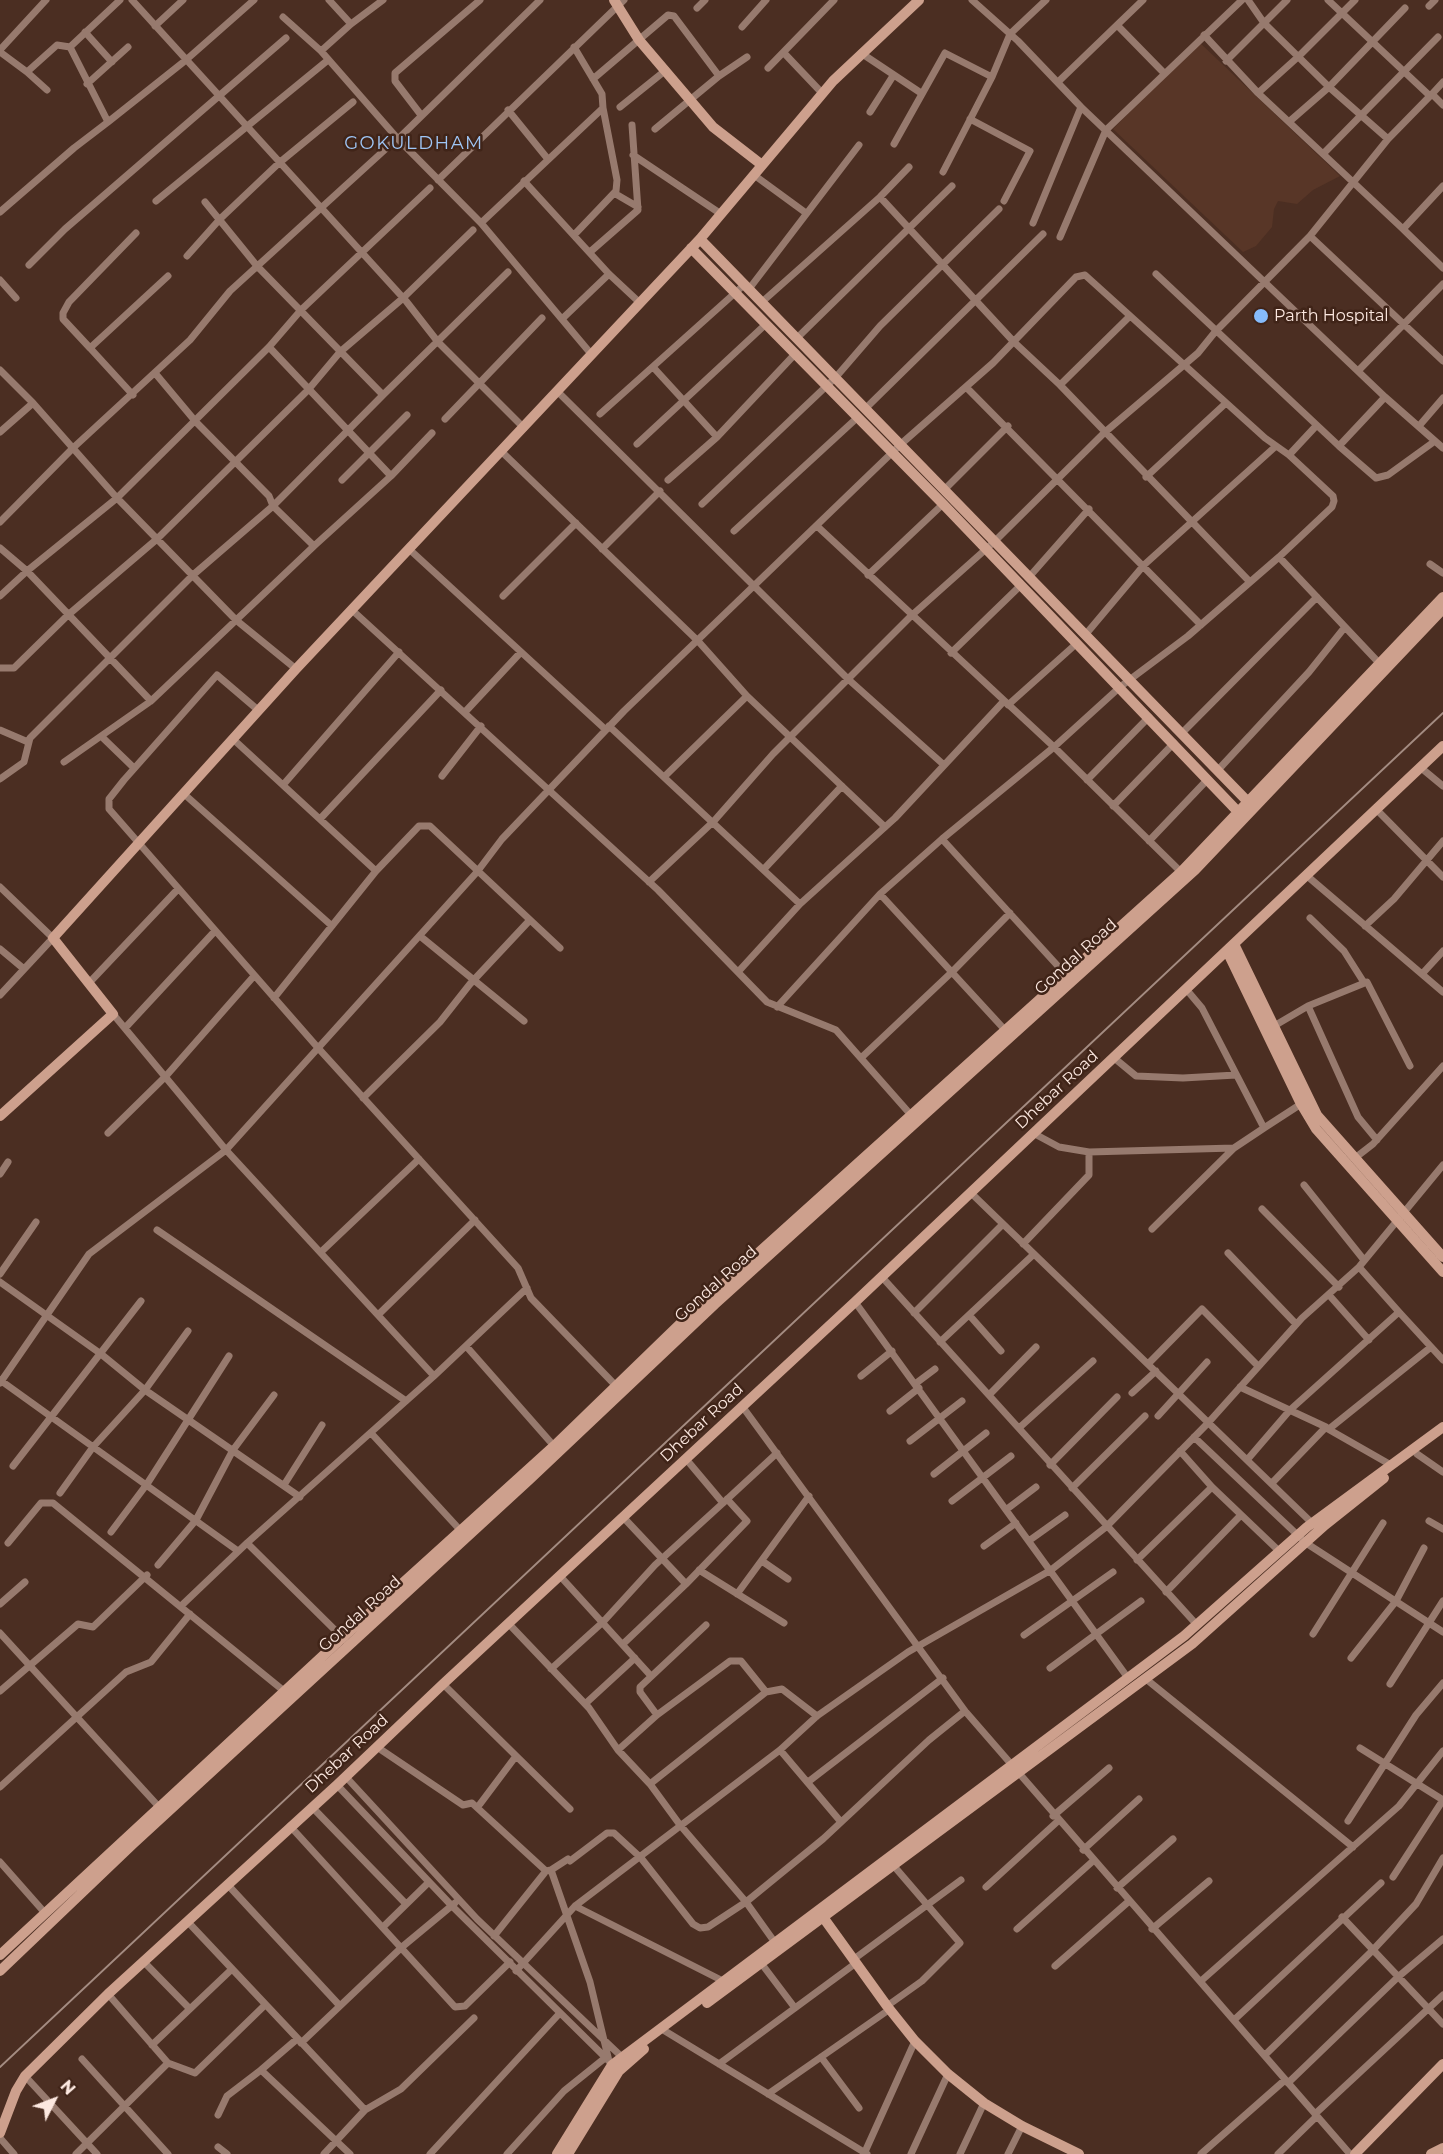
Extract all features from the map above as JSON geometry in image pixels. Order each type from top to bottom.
[{"type":"street","points":[[46,0],[0,51],[47,90]]},
{"type":"street","points":[[70,47],[120,0]]},
{"type":"street","points":[[132,0],[321,207],[438,342],[524,428]]},
{"type":"street","points":[[155,26],[183,0]]},
{"type":"street","points":[[0,212],[186,60],[254,0]]},
{"type":"street","points":[[329,0],[351,24]]},
{"type":"street","points":[[321,51],[383,0]]},
{"type":"street","points":[[398,139],[540,0]]},
{"type":"street","points":[[697,8],[705,0]]},
{"type":"street","points":[[742,27],[766,0]]},
{"type":"street","points":[[768,68],[834,0]]},
{"type":"street","points":[[0,995],[258,710],[502,452],[722,214],[822,93],[861,53],[919,0]]},
{"type":"street","points":[[972,0],[1010,34],[1082,107],[1385,397],[1443,448]]},
{"type":"street","points":[[943,171],[992,77],[1010,34],[1046,0]]},
{"type":"street","points":[[1060,237],[1106,130],[1163,72],[1242,0]]},
{"type":"street","points":[[1248,0],[1264,23],[1329,87],[1388,140]]},
{"type":"street","points":[[1226,61],[1287,0]]},
{"type":"street","points":[[1328,0],[1443,105]]},
{"type":"street","points":[[1258,93],[1355,0]]},
{"type":"street","points":[[1429,6],[1435,0]]},
{"type":"street","points":[[421,115],[394,81],[395,73],[476,1]]},
{"type":"street","points":[[1058,82],[1140,1]]},
{"type":"street","points":[[438,180],[618,2],[639,40],[713,127],[762,165]]},
{"type":"street","points":[[1290,121],[1329,87],[1371,40],[1405,8]]},
{"type":"street","points":[[593,79],[671,15],[719,76]]},
{"type":"street","points":[[283,17],[321,51],[398,139],[481,223],[592,355]]},
{"type":"street","points":[[1117,25],[1163,72]]},
{"type":"street","points":[[85,32],[112,62]]},
{"type":"street","points":[[1204,34],[1226,61],[1258,93],[1443,268]]},
{"type":"street","points":[[1324,153],[1438,37]]},
{"type":"street","points":[[29,265],[65,228],[217,94],[286,38]]},
{"type":"street","points":[[27,72],[57,45],[70,47]]},
{"type":"street","points":[[70,47],[108,122]]},
{"type":"street","points":[[87,84],[128,47]]},
{"type":"street","points":[[574,47],[602,94],[617,180],[614,193],[575,234]]},
{"type":"street","points":[[784,53],[822,93]]},
{"type":"street","points":[[861,53],[921,93]]},
{"type":"street","points":[[894,144],[945,53],[992,77]]},
{"type":"street","points":[[655,129],[692,101],[719,76],[747,57]]},
{"type":"street","points":[[156,201],[328,60]]},
{"type":"street","points":[[620,107],[666,70]]},
{"type":"street","points":[[870,112],[893,76]]},
{"type":"street","points":[[649,882],[714,821],[791,736],[911,616],[995,541],[1104,433],[1198,353],[1215,332],[1310,236],[1388,140],[1443,82]]},
{"type":"street","points":[[187,256],[220,219],[279,162],[353,102]]},
{"type":"street","points":[[1033,224],[1082,107]]},
{"type":"street","points":[[481,223],[547,158],[603,108]]},
{"type":"street","points":[[508,110],[547,158]]},
{"type":"street","points":[[970,119],[1030,151],[1004,201]]},
{"type":"street","points":[[590,252],[636,213],[638,207],[632,125]]},
{"type":"street","points":[[0,522],[73,448],[190,340],[230,291],[390,145]]},
{"type":"street","points":[[600,414],[735,293],[747,286],[859,145]]},
{"type":"street","points":[[633,155],[722,214]]},
{"type":"street","points":[[762,302],[880,197],[909,167]]},
{"type":"street","points":[[754,175],[806,213]]},
{"type":"street","points":[[524,180],[609,274],[640,303]]},
{"type":"street","points":[[668,480],[717,437],[796,354],[801,341],[952,186]]},
{"type":"street","points":[[0,596],[27,571],[117,498],[196,422],[360,251],[430,188]]},
{"type":"street","points":[[1403,229],[1441,192]]},
{"type":"street","points":[[614,193],[638,207]]},
{"type":"street","points":[[880,197],[1014,342],[1060,385],[1146,477],[1250,582]]},
{"type":"street","points":[[205,202],[257,266],[383,394]]},
{"type":"street","points":[[702,504],[827,386],[880,326],[999,209]]},
{"type":"street","points":[[0,668],[14,668],[68,615],[157,539],[308,390],[340,352],[402,299],[473,230]]},
{"type":"street","points":[[133,395],[63,319],[63,313],[69,302],[136,233]]},
{"type":"street","points":[[866,408],[1043,234]]},
{"type":"street","points":[[1310,236],[1443,361]]},
{"type":"street","points":[[700,238],[1251,804]]},
{"type":"street","points":[[691,248],[1120,687],[1241,815]]},
{"type":"street","points":[[0,779],[24,762],[28,742],[193,575],[273,506],[508,272]]},
{"type":"street","points":[[562,319],[609,274]]},
{"type":"street","points":[[1156,274],[1316,426],[1376,478],[1388,475],[1435,441]]},
{"type":"street","points":[[90,348],[168,276]]},
{"type":"street","points":[[238,1551],[1,1382],[89,1254],[226,1150],[477,872],[502,839],[608,728],[901,444],[1014,342],[1076,276],[1088,276],[1129,317],[1333,496],[1332,507],[1201,625],[1120,687],[1054,747],[942,838],[880,894],[777,1006]]},
{"type":"street","points":[[0,280],[16,298]]},
{"type":"street","points":[[1359,370],[1443,284]]},
{"type":"street","points":[[1060,385],[1129,317]]},
{"type":"street","points":[[445,419],[478,382],[542,318]]},
{"type":"street","points":[[637,444],[766,324]]},
{"type":"street","points":[[269,347],[391,476]]},
{"type":"street","points":[[1436,354],[1443,347]]},
{"type":"street","points":[[652,367],[717,437]]},
{"type":"street","points":[[0,370],[33,403],[117,498],[236,620],[296,669]]},
{"type":"street","points":[[155,373],[196,422],[269,496],[273,506],[314,546]]},
{"type":"street","points":[[966,387],[1008,426],[1201,625]]},
{"type":"street","points":[[558,392],[756,585],[848,679],[944,765]]},
{"type":"street","points":[[1339,446],[1385,397]]},
{"type":"street","points":[[1419,426],[1443,398]]},
{"type":"street","points":[[0,432],[33,403]]},
{"type":"street","points":[[1146,477],[1226,403]]},
{"type":"street","points":[[342,480],[408,415]]},
{"type":"street","points":[[734,531],[858,417]]},
{"type":"street","points":[[945,489],[1008,426]]},
{"type":"street","points":[[1289,455],[1316,426]]},
{"type":"street","points":[[64,762],[151,701],[391,476],[432,433]]},
{"type":"street","points":[[1086,634],[1144,565],[1276,446]]},
{"type":"street","points":[[502,452],[698,641],[747,696],[885,828]]},
{"type":"street","points":[[602,549],[660,491]]},
{"type":"street","points":[[867,575],[942,504]]},
{"type":"street","points":[[1030,576],[1089,509]]},
{"type":"street","points":[[503,596],[576,523]]},
{"type":"street","points":[[817,525],[867,575],[1054,747],[1181,872]]},
{"type":"street","points":[[0,548],[27,571],[151,701]]},
{"type":"street","points":[[409,549],[521,652],[714,821],[800,904]]},
{"type":"street","points":[[1279,557],[1380,664]]},
{"type":"street","points":[[1430,564],[1443,573]]},
{"type":"street","points":[[951,653],[1020,586]]},
{"type":"street","points":[[1182,733],[1317,597]]},
{"type":"street","name":"Gondal Road","points":[[0,1971],[346,1641],[619,1389],[1195,870],[1241,815],[1443,597]]},
{"type":"street","points":[[352,609],[649,882],[767,1002],[836,1030],[911,1115]]},
{"type":"street","name":"Gondal Road","points":[[1251,804],[1443,609]]},
{"type":"street","points":[[1218,770],[1309,672],[1345,627]]},
{"type":"street","points":[[738,972],[800,904],[885,828],[1006,703],[1077,644]]},
{"type":"street","points":[[283,785],[399,652]]},
{"type":"street","points":[[465,712],[521,652]]},
{"type":"street","points":[[0,1955],[284,1691],[346,1641],[461,1531],[619,1389],[531,1298],[518,1268],[319,1049],[109,809],[108,804],[134,768],[217,675],[258,710]]},
{"type":"street","points":[[320,819],[441,690]]},
{"type":"street","points":[[664,776],[747,696]]},
{"type":"street","points":[[1087,780],[1149,717]]},
{"type":"street","points":[[442,776],[481,726]]},
{"type":"street","points":[[0,730],[28,742]]},
{"type":"street","points":[[102,737],[134,768]]},
{"type":"street","points":[[232,739],[376,871]]},
{"type":"street","points":[[1113,806],[1174,743]]},
{"type":"street","name":"Dhebar Road","points":[[0,2133],[16,2091],[25,2076],[108,1994],[346,1777],[443,1683],[855,1302],[1443,746]]},
{"type":"street","points":[[1420,768],[1443,786]]},
{"type":"street","points":[[1149,841],[1208,779]]},
{"type":"street","points":[[764,869],[842,786]]},
{"type":"street","points":[[183,793],[332,926]]},
{"type":"street","points":[[1376,809],[1443,877]]},
{"type":"street","name":"Gondal Road","points":[[619,1389],[686,1318],[1181,872],[1241,815]]},
{"type":"street","points":[[274,998],[376,871],[416,828],[426,825],[560,948]]},
{"type":"street","points":[[942,838],[1067,975]]},
{"type":"street","points":[[1365,926],[1394,898],[1443,841]]},
{"type":"street","points":[[1306,875],[1443,992]]},
{"type":"street","points":[[0,887],[53,938],[226,1150],[434,1376]]},
{"type":"street","points":[[89,983],[178,889]]},
{"type":"street","points":[[880,894],[1005,1030]]},
{"type":"street","points":[[861,1058],[953,971],[1010,913]]},
{"type":"street","points":[[1310,918],[1344,951],[1363,981],[1370,984],[1410,1066]]},
{"type":"street","points":[[363,1098],[440,1022],[474,980],[529,921]]},
{"type":"street","points":[[125,1028],[215,931]]},
{"type":"street","points":[[420,936],[524,1021]]},
{"type":"street","points":[[1230,947],[1274,1026],[1317,1114],[1355,1158],[1443,1272]]},
{"type":"street","points":[[1230,947],[1301,1104],[1316,1129],[1400,1217],[1443,1257]]},
{"type":"street","points":[[0,949],[24,969]]},
{"type":"street","points":[[1422,975],[1443,951]]},
{"type":"street","points":[[108,1133],[166,1076],[254,975]]},
{"type":"street","points":[[1274,1026],[1308,1006],[1363,981]]},
{"type":"street","points":[[1186,989],[1202,1008],[1264,1128]]},
{"type":"street","points":[[1308,1006],[1358,1117],[1377,1140]]},
{"type":"street","points":[[0,1116],[113,1014]]},
{"type":"street","points":[[1113,1057],[1136,1076],[1183,1078],[1236,1075]]},
{"type":"street","points":[[1355,1158],[1377,1140],[1443,1066]]},
{"type":"street","points":[[1152,1229],[1234,1148],[1301,1104]]},
{"type":"street","points":[[1033,1133],[1059,1147],[1089,1152],[1234,1148]]},
{"type":"street","points":[[1023,1244],[1089,1175],[1089,1152]]},
{"type":"street","points":[[321,1252],[419,1159]]},
{"type":"street","points":[[0,1174],[8,1162]]},
{"type":"street","points":[[516,1971],[575,1906],[780,1750],[817,1716],[919,1646],[1051,1570],[1106,1527],[1208,1423],[1296,1324],[1362,1264],[1443,1165]]},
{"type":"street","points":[[1304,1185],[1399,1312],[1443,1360]]},
{"type":"street","points":[[970,1192],[1316,1526]]},
{"type":"street","points":[[1262,1209],[1339,1287]]},
{"type":"street","points":[[378,1315],[475,1220]]},
{"type":"street","points":[[0,1274],[36,1222]]},
{"type":"street","points":[[914,1313],[1003,1224]]},
{"type":"street","points":[[157,1230],[406,1401]]},
{"type":"street","points":[[1228,1253],[1296,1324]]},
{"type":"street","points":[[940,1342],[1034,1254]]},
{"type":"street","points":[[881,1276],[1197,1625]]},
{"type":"street","points":[[0,1282],[46,1318],[101,1354],[145,1390],[300,1497]]},
{"type":"street","points":[[181,1606],[238,1551],[434,1376],[527,1288]]},
{"type":"street","points":[[1329,1295],[1369,1340]]},
{"type":"street","points":[[13,1466],[141,1301]]},
{"type":"street","points":[[855,1302],[941,1417],[1128,1678]]},
{"type":"street","points":[[1148,1364],[1202,1309],[1258,1366]]},
{"type":"street","points":[[1247,1460],[1290,1410],[1399,1312]]},
{"type":"street","points":[[970,1316],[1001,1351]]},
{"type":"street","points":[[60,1493],[93,1447],[145,1390],[188,1331]]},
{"type":"street","points":[[466,1346],[554,1446]]},
{"type":"street","points":[[989,1395],[1036,1347]]},
{"type":"street","points":[[1272,1483],[1328,1428],[1431,1347]]},
{"type":"street","points":[[861,1376],[892,1351]]},
{"type":"street","points":[[111,1533],[147,1484],[187,1417],[229,1356]]},
{"type":"street","points":[[1019,1428],[1093,1361]]},
{"type":"street","points":[[1158,1416],[1207,1362]]},
{"type":"street","points":[[890,1411],[935,1369]]},
{"type":"street","points":[[1132,1393],[1156,1371]]},
{"type":"street","points":[[1240,1387],[1328,1428],[1391,1465]]},
{"type":"street","points":[[158,1565],[196,1520],[233,1450],[274,1395]]},
{"type":"street","points":[[1050,1465],[1117,1397]]},
{"type":"street","points":[[910,1441],[962,1401]]},
{"type":"street","points":[[742,1406],[965,1711],[1093,1862],[1201,1981],[1350,2154]]},
{"type":"street","points":[[1072,1488],[1145,1416]]},
{"type":"street","points":[[284,1485],[322,1425]]},
{"type":"street","points":[[507,2154],[564,2091],[611,2064],[625,2060],[723,1982],[777,1946],[1014,1770],[1146,1679],[1192,1644],[1306,1543],[1316,1526],[1391,1465],[1443,1427]]},
{"type":"street","points":[[934,1474],[987,1432]]},
{"type":"street","points":[[371,1433],[461,1531]]},
{"type":"street","points":[[820,1913],[893,1865],[1197,1625],[1297,1535],[1316,1526],[1443,1436]]},
{"type":"street","points":[[1194,1437],[1306,1543],[1443,1632]]},
{"type":"street","points":[[1180,1451],[1240,1516],[1279,1551]]},
{"type":"street","points":[[551,1669],[603,1622],[662,1559],[777,1453]]},
{"type":"street","points":[[1417,1454],[1443,1472]]},
{"type":"street","points":[[952,1502],[1011,1456]]},
{"type":"street","points":[[623,1644],[747,1521],[686,1459]]},
{"type":"street","points":[[1007,1509],[1036,1487]]},
{"type":"street","points":[[1137,1560],[1212,1487]]},
{"type":"street","points":[[737,1594],[809,1496]]},
{"type":"street","points":[[8,1543],[41,1503],[53,1503],[145,1575],[284,1691]]},
{"type":"street","points":[[1030,1540],[1065,1515]]},
{"type":"street","points":[[1166,1592],[1240,1516]]},
{"type":"street","points":[[623,1517],[686,1584]]},
{"type":"street","points":[[1429,1521],[1443,1529]]},
{"type":"street","points":[[984,1546],[1016,1523]]},
{"type":"street","points":[[1313,1634],[1383,1523]]},
{"type":"street","points":[[248,1543],[346,1641]]},
{"type":"street","points":[[1352,1658],[1396,1601],[1424,1548]]},
{"type":"street","points":[[762,1560],[788,1579]]},
{"type":"street","points":[[699,1570],[784,1623]]},
{"type":"street","points":[[1024,1635],[1113,1572]]},
{"type":"street","points":[[0,1691],[78,1624],[93,1627],[145,1575]]},
{"type":"street","points":[[560,1576],[651,1676]]},
{"type":"street","points":[[0,1604],[25,1582]]},
{"type":"street","points":[[1050,1668],[1141,1601]]},
{"type":"street","points":[[1390,1684],[1443,1601]]},
{"type":"street","points":[[0,1787],[126,1672],[151,1662],[190,1614]]},
{"type":"street","points":[[508,1623],[585,1704],[618,1750],[650,1784],[680,1825],[746,1902],[777,1946]]},
{"type":"street","points":[[657,1715],[640,1692],[640,1687],[706,1625]]},
{"type":"street","points":[[0,1633],[160,1808]]},
{"type":"street","points":[[585,1704],[635,1658]]},
{"type":"street","points":[[618,1750],[657,1715],[730,1661],[741,1661],[766,1692]]},
{"type":"street","points":[[808,1782],[943,1678]]},
{"type":"street","points":[[1146,1679],[1353,1847]]},
{"type":"street","points":[[443,1683],[570,1809]]},
{"type":"street","points":[[1348,1821],[1416,1715],[1443,1683]]},
{"type":"street","points":[[650,1784],[766,1692],[782,1689],[817,1716]]},
{"type":"street","points":[[494,1936],[549,1870],[569,1860],[611,1832],[640,1858],[700,1928],[708,1926],[746,1902],[842,1822],[929,1740],[965,1711]]},
{"type":"street","points":[[377,1747],[463,1805],[472,1803],[549,1870],[590,1982],[611,2064],[568,2154]]},
{"type":"street","points":[[1360,1748],[1443,1800],[1393,1877]]},
{"type":"street","points":[[780,1750],[842,1822]]},
{"type":"street","points":[[1201,1981],[1399,1806],[1415,1783],[1443,1751]]},
{"type":"street","points":[[480,1804],[516,1756]]},
{"type":"street","points":[[986,1887],[1109,1768]]},
{"type":"street","points":[[346,1777],[494,1936],[625,2060]]},
{"type":"street","points":[[337,1785],[508,1964],[611,2064]]},
{"type":"street","points":[[1083,1850],[1139,1799]]},
{"type":"street","points":[[312,1807],[406,1904]]},
{"type":"street","points":[[290,1826],[457,2008],[465,2006],[515,1957]]},
{"type":"street","points":[[1116,1888],[1173,1839]]},
{"type":"street","points":[[1265,2055],[1372,1951],[1416,1904],[1443,1858]]},
{"type":"street","points":[[1017,1929],[1093,1862]]},
{"type":"street","points":[[0,1863],[45,1913]]},
{"type":"street","points":[[768,2094],[888,2008],[922,1981],[960,1943],[893,1865]]},
{"type":"street","points":[[719,2064],[960,1880]]},
{"type":"street","points":[[1152,1929],[1209,1881]]},
{"type":"street","points":[[383,1927],[429,1882]]},
{"type":"street","points":[[1234,2020],[1381,1882]]},
{"type":"street","points":[[227,1884],[340,2006]]},
{"type":"street","points":[[218,2115],[227,2096],[299,2041],[402,1947],[459,1899]]},
{"type":"street","points":[[1054,1966],[1128,1902]]},
{"type":"street","points":[[575,1906],[723,1982]]},
{"type":"street","points":[[820,1913],[888,2008],[915,2041],[948,2073],[984,2103],[1064,2151],[1080,2154]]},
{"type":"street","points":[[1342,1917],[1443,2024]]},
{"type":"street","points":[[187,1921],[365,2110]]},
{"type":"street","points":[[1201,2154],[1287,2082],[1398,1977],[1443,1939]]},
{"type":"street","points":[[663,2030],[761,1963],[777,1946]]},
{"type":"street","points":[[143,1961],[189,2008]]},
{"type":"street","points":[[761,1963],[795,2008]]},
{"type":"street","points":[[152,2045],[232,1969]]},
{"type":"street","points":[[108,1994],[168,2063],[195,2073],[265,2005]]},
{"type":"street","points":[[1278,2154],[1443,1995]]},
{"type":"street","points":[[430,2154],[559,2014]]},
{"type":"street","points":[[324,2154],[365,2110],[401,2089],[474,2018]]},
{"type":"street","points":[[663,2030],[865,2154],[915,2041]]},
{"type":"street","points":[[821,2058],[859,2108]]},
{"type":"street","points":[[82,2059],[168,2154]]},
{"type":"street","points":[[76,2154],[168,2063]]},
{"type":"street","points":[[557,2154],[611,2064]]},
{"type":"street","points":[[1355,2154],[1443,2064]]},
{"type":"street","points":[[261,2070],[350,2154]]},
{"type":"street","points":[[911,2154],[948,2073]]},
{"type":"street","points":[[25,2076],[97,2154]]},
{"type":"street","points":[[960,2154],[984,2103]]},
{"type":"street","points":[[1008,2154],[1022,2126]]},
{"type":"street","points":[[0,2139],[14,2154]]},
{"type":"street","points":[[218,2147],[227,2154]]},
{"type":"street","points":[[1431,2154],[1443,2148]]},
{"type":"shaded area","points":[[1199,42],[1340,176],[1313,190],[1297,204],[1278,201],[1274,209],[1272,227],[1256,246],[1243,252],[1113,129]]},
{"type":"railway","points":[[0,2067],[1443,713]]},
{"type":"place","name":"Parth Hospital","points":[[1261,316]]},
{"type":"district","name":"GOKULDHAM","points":[[414,144]]}]
